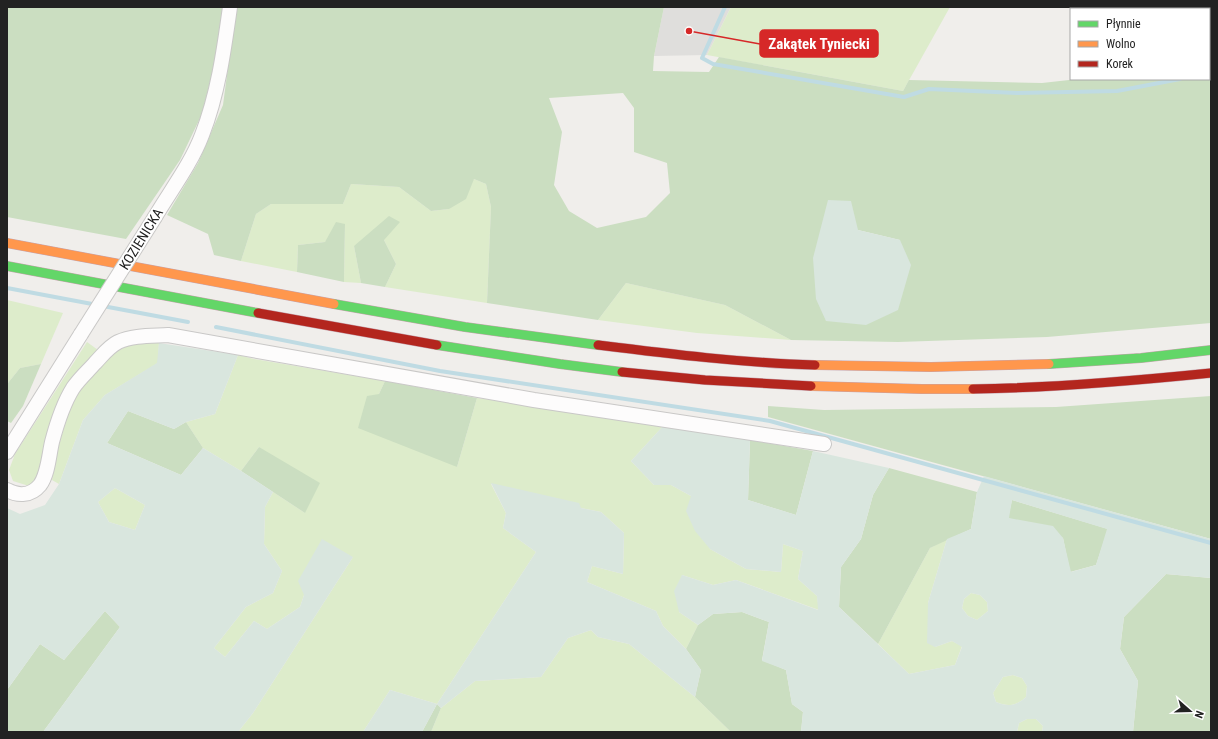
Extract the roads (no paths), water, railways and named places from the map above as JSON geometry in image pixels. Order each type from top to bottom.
[{"type":"highway","points":[[7,243],[263,291],[467,326],[638,350],[744,361],[866,366],[970,366],[1099,361],[1211,350]]},
{"type":"highway","points":[[7,266],[298,320],[520,358],[632,372],[743,383],[850,389],[965,389],[1107,383],[1211,373]]},
{"type":"street","name":"KOZIENICKA","points":[[7,452],[187,165],[202,136],[213,105],[224,52],[230,7]]},
{"type":"street","points":[[7,490],[13,493],[27,494],[40,485],[47,465],[59,416],[74,387],[112,346],[126,339],[145,336],[168,335],[534,400],[824,444]]},
{"type":"waterway","points":[[725,7],[702,58],[713,64],[904,97],[929,89],[1017,93],[1117,91],[1175,80]]},
{"type":"waterway","points":[[7,288],[188,322]]},
{"type":"waterway","points":[[216,327],[440,371],[770,421],[1211,543]]},
{"type":"place","name":"Zakątek Tyniecki","points":[[689,31]]}]
